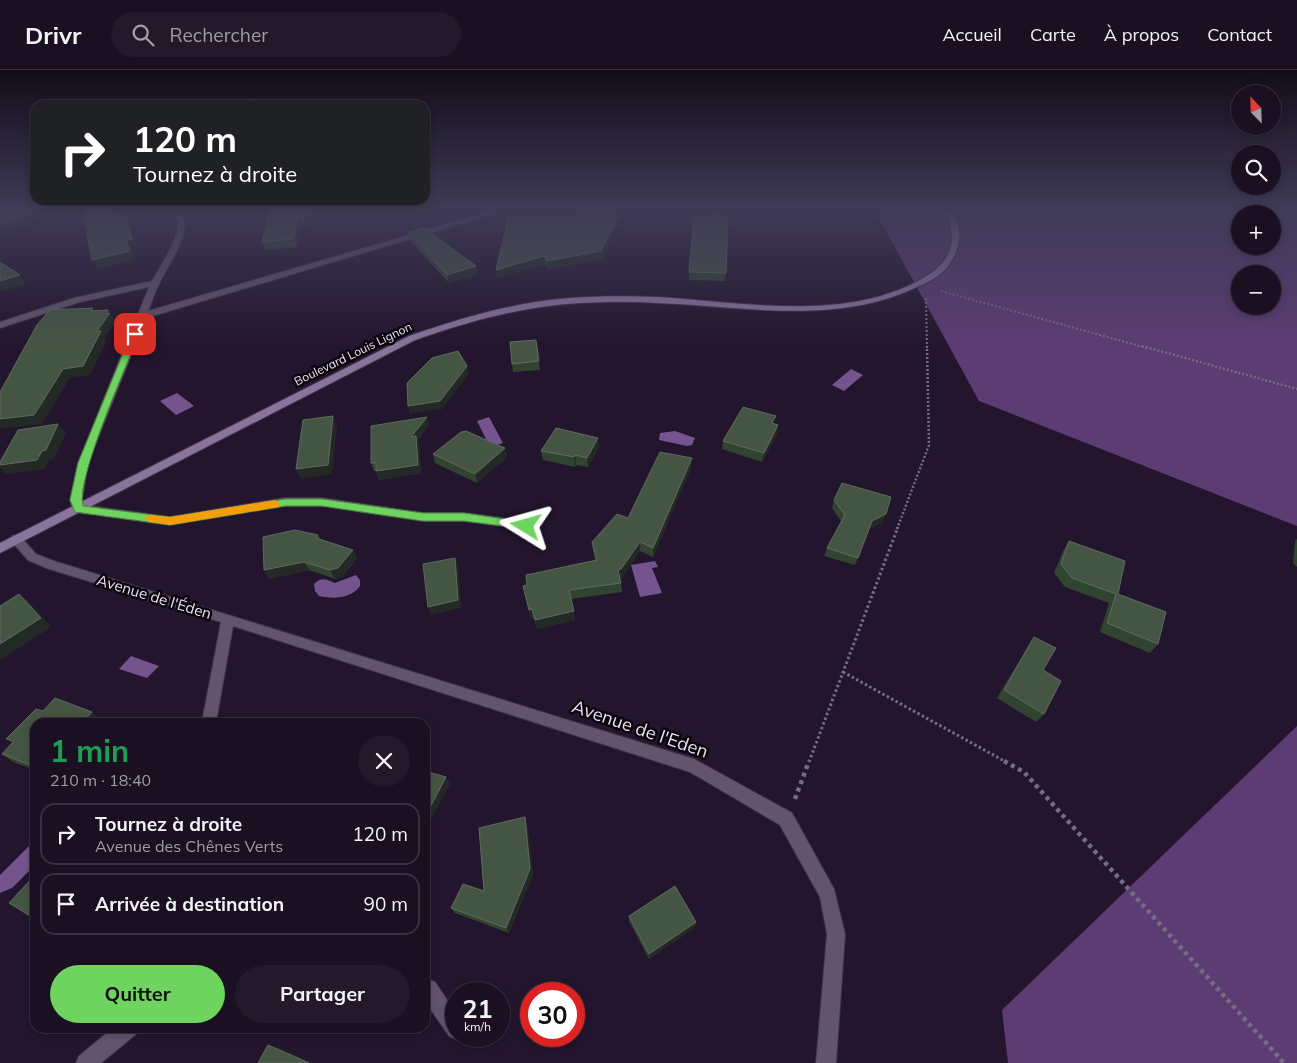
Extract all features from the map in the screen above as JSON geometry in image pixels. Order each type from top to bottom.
[{"type":"main road","name":"Boulevard Louis Lignon","points":[[0,548],[412,338],[476,317],[550,302],[606,299],[765,307],[820,307],[869,300],[894,294],[918,285],[946,265],[953,253]]},
{"type":"street","points":[[171,253],[155,283],[83,463],[76,500],[78,509],[170,521],[285,502],[322,502],[423,517],[464,517],[526,526]]},
{"type":"street","points":[[142,316],[355,253]]},
{"type":"street","points":[[0,325],[61,303],[99,293],[155,283]]},
{"type":"street","name":"Avenue de l'Éden","points":[[16,540],[32,557],[50,565],[228,619],[209,718]]},
{"type":"street","name":"Avenue de l'Eden","points":[[228,619],[694,766],[786,819]]},
{"type":"street","points":[[786,819],[828,895],[836,934],[826,1063]]},
{"type":"street","points":[[430,992],[445,1013]]},
{"type":"street","points":[[86,1063],[122,1033]]},
{"type":"path","points":[[918,285],[1297,389]]},
{"type":"path","points":[[786,819],[930,445],[926,297],[918,285]]},
{"type":"path","points":[[843,672],[1024,772],[1284,1063]]},
{"type":"shaded area","points":[[898,253],[1281,255],[1281,253],[1297,253],[1297,526],[979,401]]},
{"type":"shaded area","points":[[851,369],[863,375],[844,391],[832,385]]},
{"type":"shaded area","points":[[177,393],[194,406],[176,415],[160,401]]},
{"type":"shaded area","points":[[489,417],[503,443],[490,447],[477,421]]},
{"type":"shaded area","points":[[675,431],[695,438],[692,445],[687,446],[659,440],[660,433]]},
{"type":"shaded area","points":[[655,561],[658,567],[652,568],[662,593],[640,597],[631,565]]},
{"type":"shaded area","points":[[356,575],[360,580],[360,586],[347,596],[336,598],[324,597],[319,596],[315,591],[314,584],[320,580],[324,579],[335,583]]},
{"type":"shaded area","points":[[131,656],[159,666],[147,678],[119,669]]},
{"type":"shaded area","points":[[1297,726],[1297,1063],[1008,1063],[1002,1010]]},
{"type":"shaded area","points":[[30,845],[30,870],[12,888],[0,893],[0,875]]},
{"type":"building","points":[[91,253],[120,253],[92,260]]},
{"type":"building","points":[[427,253],[459,253],[476,266],[447,275]]},
{"type":"building","points":[[500,253],[588,253],[547,261],[544,256],[496,270]]},
{"type":"building","points":[[691,253],[727,253],[726,273],[689,272]]},
{"type":"building","points":[[0,262],[20,275],[0,281]]},
{"type":"building","points":[[93,308],[91,311],[108,310],[106,314],[110,313],[97,331],[101,331],[83,366],[63,369],[34,415],[0,419],[0,392],[37,325],[50,310]]},
{"type":"building","points":[[536,340],[539,361],[512,364],[510,342]]},
{"type":"building","points":[[458,351],[467,366],[440,401],[408,406],[407,383],[432,358]]},
{"type":"building","points":[[743,407],[776,416],[772,423],[778,425],[764,453],[723,441]]},
{"type":"building","points":[[333,416],[328,465],[296,469],[303,420]]},
{"type":"building","points":[[427,417],[411,437],[416,436],[418,465],[376,471],[376,463],[371,463],[371,426]]},
{"type":"building","points":[[58,424],[46,450],[42,451],[37,460],[0,465],[18,430]]},
{"type":"building","points":[[556,428],[598,438],[587,458],[541,451]]},
{"type":"building","points":[[466,431],[505,448],[475,474],[433,454],[461,432]]},
{"type":"building","points":[[660,452],[692,458],[653,548],[640,542],[621,569],[618,570],[621,583],[569,590],[574,611],[535,620],[532,609],[529,610],[523,586],[527,585],[526,575],[597,560],[592,542],[617,514],[628,518]]},
{"type":"building","points":[[842,483],[891,497],[886,514],[872,521],[858,558],[827,548],[845,515],[834,500]]},
{"type":"building","points":[[295,530],[318,535],[316,538],[353,550],[338,568],[330,570],[304,562],[264,570],[263,537]]},
{"type":"building","points":[[1069,541],[1125,561],[1118,594],[1166,612],[1158,644],[1107,623],[1116,594],[1072,578],[1061,564]]},
{"type":"building","points":[[455,558],[458,600],[428,607],[423,564]]},
{"type":"building","points":[[19,594],[41,618],[0,644],[0,606]]},
{"type":"building","points":[[1034,637],[1056,648],[1043,670],[1061,681],[1044,714],[1004,690]]},
{"type":"building","points":[[55,698],[92,712],[87,718],[30,718],[30,765],[2,754],[14,741],[6,739],[36,709],[43,711]]},
{"type":"building","points":[[430,772],[446,777],[430,807]]},
{"type":"building","points":[[525,817],[530,869],[506,928],[451,908],[463,884],[484,891],[479,828]]},
{"type":"building","points":[[30,880],[30,916],[9,903]]},
{"type":"building","points":[[675,886],[696,922],[649,954],[629,916]]},
{"type":"building","points":[[268,1045],[309,1063],[258,1063]]},
{"type":"slow traffic","points":[[149,518],[170,521],[275,504]]},
{"type":"route","points":[[135,334],[83,463],[76,500],[78,509],[170,521],[285,502],[322,502],[423,517],[464,517],[526,526]]}]
